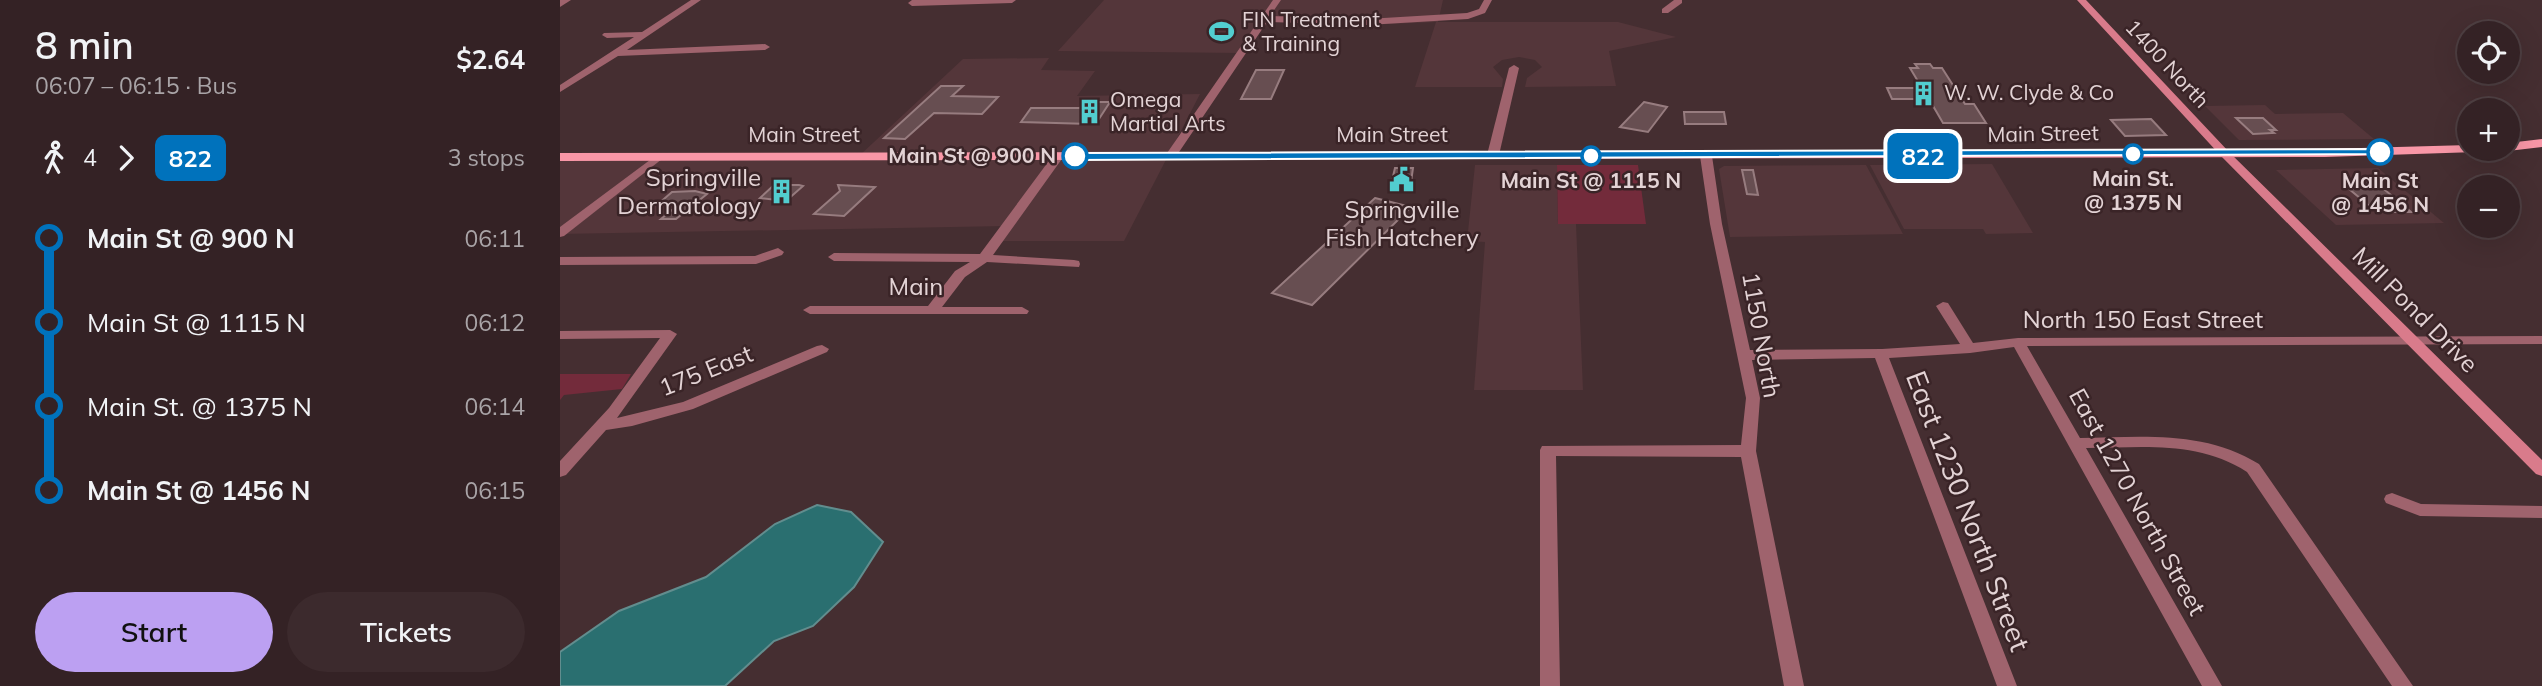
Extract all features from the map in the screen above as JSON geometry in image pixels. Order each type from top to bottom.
[{"type":"main road","name":"1400 North","points":[[2081,0],[2225,154]]},
{"type":"main road","points":[[2520,145],[2542,143]]},
{"type":"main road","name":"Main Street","points":[[560,157],[2225,154],[2457,149]]},
{"type":"main road","name":"Mill Pond Drive","points":[[2225,154],[2542,470]]},
{"type":"street","points":[[560,4],[567,0]]},
{"type":"street","points":[[560,89],[697,0]]},
{"type":"street","points":[[914,2],[1012,0]]},
{"type":"street","points":[[1171,156],[1277,0]]},
{"type":"street","points":[[1266,19],[1367,22],[1477,14],[1485,9],[1488,0]]},
{"type":"street","points":[[1665,11],[1678,3],[1678,0]]},
{"type":"street","points":[[607,35],[642,34]]},
{"type":"street","points":[[613,53],[765,47]]},
{"type":"street","points":[[1493,155],[1514,68]]},
{"type":"street","points":[[560,79],[575,79]]},
{"type":"street","points":[[933,309],[960,274],[984,258],[1058,156]]},
{"type":"street","name":"1150 North","points":[[1706,156],[1716,223],[1753,398],[1748,451],[1794,686]]},
{"type":"street","points":[[560,233],[658,157]]},
{"type":"street","points":[[560,261],[756,260],[778,252]]},
{"type":"street","points":[[834,257],[984,258],[1074,264]]},
{"type":"street","points":[[1943,306],[1970,349]]},
{"type":"street","name":"Main","points":[[810,310],[1022,311]]},
{"type":"street","points":[[560,335],[670,334],[604,425],[560,471]]},
{"type":"street","name":"North 150 East Street","points":[[1745,355],[1881,355],[1970,349],[2018,342],[2542,340]]},
{"type":"street","name":"East 1270 North Street","points":[[2018,342],[2212,686]]},
{"type":"street","name":"175 East","points":[[604,425],[635,422],[664,413],[822,349]]},
{"type":"street","name":"East 1230 North Street","points":[[1881,355],[2007,686]]},
{"type":"street","points":[[2076,443],[2199,445],[2224,450],[2253,468],[2403,686]]},
{"type":"street","points":[[1550,686],[1548,450],[1748,451]]},
{"type":"street","points":[[2392,499],[2420,510],[2542,512]]},
{"type":"shaded area","points":[[1104,0],[1443,0],[1438,22],[1618,22],[1676,37],[1609,51],[1616,86],[1525,87],[1527,78],[1542,67],[1535,60],[1519,57],[1502,60],[1493,67],[1503,79],[1502,87],[1415,87],[1436,22],[1365,25],[1269,22],[1240,53],[1058,51]]},
{"type":"shaded area","points":[[1049,58],[1041,70],[1095,71],[1077,96],[1200,94],[1124,241],[996,241],[1006,226],[560,234],[560,157],[859,156],[963,59]]},
{"type":"shaded area","points":[[2265,105],[2275,114],[2343,113],[2374,139],[2239,140],[2205,106]]},
{"type":"shaded area","points":[[1992,164],[2033,233],[1986,234],[1983,229],[1904,229],[1870,165]]},
{"type":"shaded area","points":[[1475,165],[1557,165],[1558,224],[1576,224],[1583,390],[1474,390],[1485,242],[1467,241]]},
{"type":"shaded area","points":[[1557,165],[1638,165],[1646,224],[1558,224]]},
{"type":"shaded area","points":[[1866,165],[1903,234],[1730,237],[1719,169],[1724,166]]},
{"type":"shaded area","points":[[2378,168],[2444,223],[2336,225],[2276,170]]},
{"type":"shaded area","points":[[560,374],[631,374],[622,389],[564,395],[560,400]]},
{"type":"water","points":[[817,505],[851,512],[883,542],[854,587],[813,626],[774,641],[725,686],[560,686],[560,652],[619,611],[706,577],[775,524]]},
{"type":"building","name":"W. W. Clyde & Co","points":[[1915,64],[1930,64],[1933,68],[1942,68],[1965,104],[1974,104],[1986,123],[1943,123],[1929,99],[1892,99],[1887,88],[1922,88],[1910,68],[1918,68]]},
{"type":"building","points":[[1256,70],[1284,70],[1271,99],[1241,99]]},
{"type":"building","points":[[941,86],[963,86],[952,96],[998,97],[982,114],[934,113],[905,139],[884,138]]},
{"type":"building","points":[[1084,102],[1110,102],[1097,122],[1091,124],[1021,122],[1031,108],[1080,108]]},
{"type":"building","points":[[1644,102],[1667,107],[1648,132],[1620,127]]},
{"type":"building","points":[[1684,112],[1724,112],[1726,124],[1685,124]]},
{"type":"building","points":[[2236,118],[2263,118],[2276,130],[2270,130],[2274,133],[2253,134]]},
{"type":"building","name":"W. W. Clyde & Co","points":[[2151,119],[2166,135],[2125,136],[2111,120]]},
{"type":"building","name":"Springville Fish Hatchery","points":[[1395,168],[1413,168],[1410,189],[1390,189]]},
{"type":"building","points":[[1742,170],[1753,170],[1758,195],[1747,194]]},
{"type":"building","points":[[2372,179],[2411,212],[2385,212],[2380,208],[2372,208],[2349,189],[2359,189],[2349,180]]},
{"type":"building","name":"Springville Dermatology","points":[[774,185],[803,186],[786,201],[760,198]]},
{"type":"building","points":[[838,185],[875,187],[844,216],[814,214],[840,191]]},
{"type":"building","points":[[695,191],[707,194],[676,219],[661,219],[678,205],[657,205],[672,192]]},
{"type":"building","name":"Springville Fish Hatchery","points":[[1375,198],[1411,207],[1312,305],[1272,293]]},
{"type":"bus line","name":"822","points":[[1075,156],[2380,152]]},
{"type":"place","name":"FIN Treatment & Training","points":[[1222,32]]},
{"type":"place","name":"W. W. Clyde & Co","points":[[1924,93]]},
{"type":"place","name":"Omega Martial Arts","points":[[1090,112]]},
{"type":"place","name":"Main St @ 1456 N","points":[[2380,152]]},
{"type":"place","name":"Main St. @ 1375 N","points":[[2133,154]]},
{"type":"place","name":"Main St @ 900 N","points":[[1075,156]]},
{"type":"place","name":"Main St @ 1115 N","points":[[1591,156]]},
{"type":"place","name":"Springville Fish Hatchery","points":[[1402,179]]},
{"type":"place","name":"Springville Dermatology","points":[[781,192]]}]
